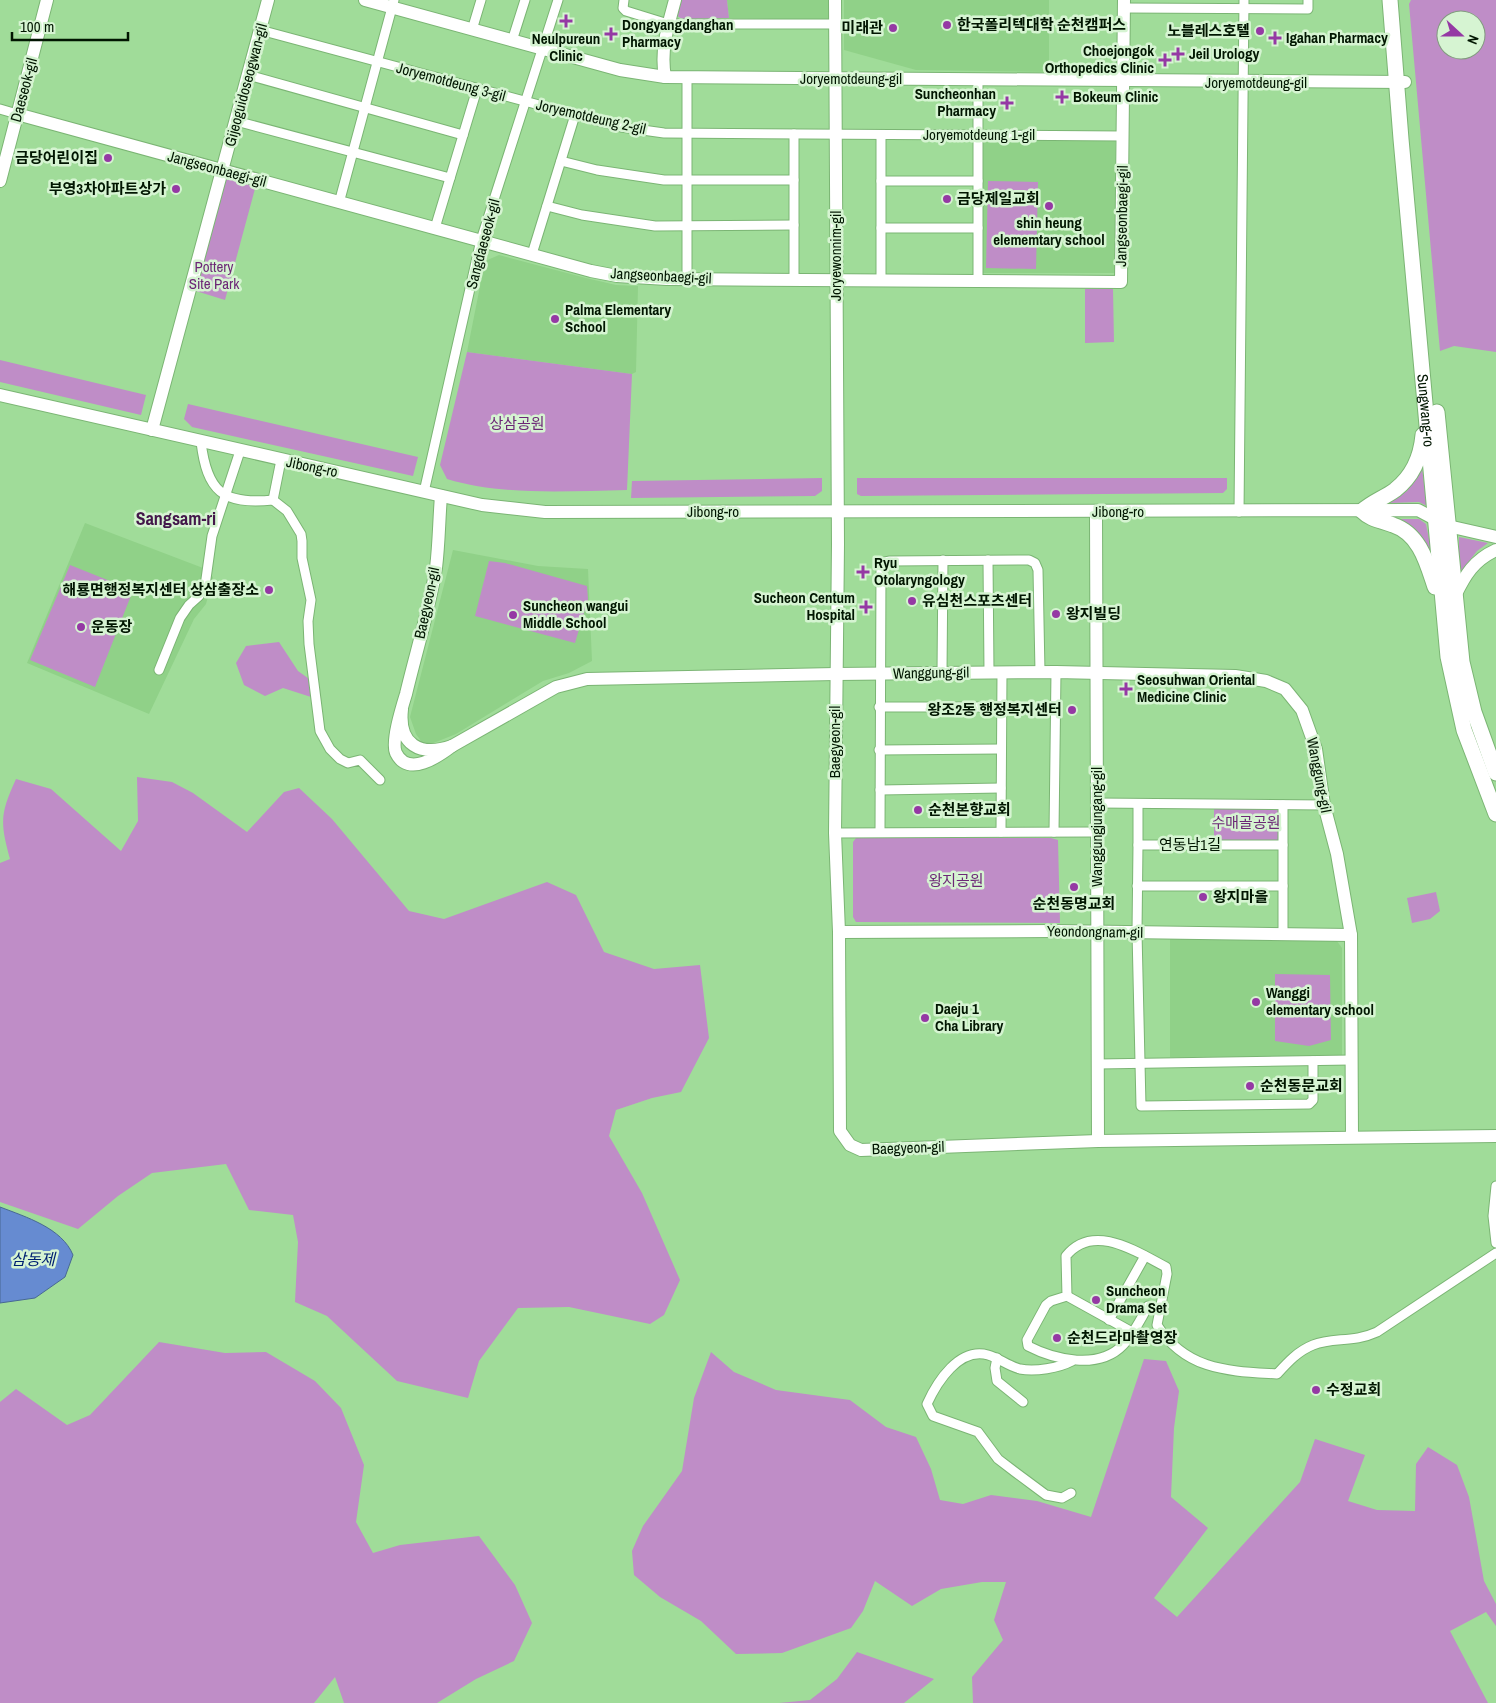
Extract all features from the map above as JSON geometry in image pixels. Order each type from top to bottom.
[{"type":"main road","name":"Sungwang-ro","points":[[1390,0],[1400,82],[1442,523],[1455,698],[1475,763],[1496,814]]},
{"type":"main road","name":"Sungwang-ro","points":[[1399,0],[1400,82],[1428,419],[1442,523]]},
{"type":"main road","points":[[1428,419],[1417,464],[1395,490],[1370,503],[1362,511],[1370,518],[1396,526],[1417,542],[1448,603]]},
{"type":"main road","name":"Sungwang-ro","points":[[1448,603],[1474,712],[1496,774]]},
{"type":"street","name":"Daeseok-gil","points":[[0,181],[47,0]]},
{"type":"street","name":"Gijeoguidoseogwan-gil","points":[[152,430],[268,0]]},
{"type":"street","name":"Joryemotdeung-gil","points":[[364,0],[393,4],[472,30],[620,70],[687,78],[978,79],[1243,83],[1400,82]]},
{"type":"street","points":[[472,30],[481,0]]},
{"type":"street","points":[[512,41],[526,0]]},
{"type":"street","name":"Sangdaeseok-gil","points":[[424,492],[481,240],[558,0]]},
{"type":"street","points":[[624,0],[623,8],[626,11],[668,24],[835,24]]},
{"type":"street","points":[[666,76],[663,63],[668,24],[675,0]]},
{"type":"street","name":"Joryewonnim-gil","points":[[835,0],[837,512]]},
{"type":"street","points":[[1124,4],[1244,5],[1308,9],[1308,0]]},
{"type":"street","name":"Joryemotdeung 3-gil","points":[[338,203],[393,4]]},
{"type":"street","name":"Jangseonbaegi-gil","points":[[0,109],[338,203],[617,276],[686,279],[1121,282],[1124,4]]},
{"type":"street","points":[[1239,512],[1244,5]]},
{"type":"street","name":"Joryemotdeung 3-gil","points":[[260,30],[525,102]]},
{"type":"street","points":[[248,75],[463,136]]},
{"type":"street","points":[[686,279],[687,78]]},
{"type":"street","points":[[978,79],[978,282]]},
{"type":"street","points":[[435,228],[477,89]]},
{"type":"street","name":"Joryemotdeung 2-gil","points":[[525,102],[621,127],[687,134],[836,134]]},
{"type":"street","points":[[532,254],[575,115]]},
{"type":"street","points":[[236,121],[450,178]]},
{"type":"street","points":[[794,134],[794,279]]},
{"type":"street","name":"Joryemotdeung 1-gil","points":[[836,134],[1123,136]]},
{"type":"street","points":[[881,134],[881,281]]},
{"type":"street","points":[[561,160],[635,177],[687,180],[794,180]]},
{"type":"street","points":[[881,181],[978,181]]},
{"type":"street","points":[[546,206],[616,222],[687,227],[794,225]]},
{"type":"street","points":[[881,228],[978,228]]},
{"type":"street","name":"Jibong-ro","points":[[0,396],[441,496],[482,504],[552,512],[1239,512],[1418,510],[1442,523],[1496,537]]},
{"type":"street","points":[[200,442],[204,467],[215,486],[224,495],[253,502],[273,500],[287,511],[301,534],[302,558],[311,600],[308,621],[309,644],[320,731],[330,749],[340,759],[348,762],[360,760],[380,780]]},
{"type":"street","points":[[159,670],[180,618],[205,586],[212,536],[240,451]]},
{"type":"street","points":[[273,500],[281,460]]},
{"type":"street","name":"Baegyeon-gil","points":[[441,496],[432,588],[394,746],[399,758],[408,762],[422,764],[439,756],[452,746],[537,696],[571,682],[602,678],[836,674]]},
{"type":"street","name":"Baegyeon-gil","points":[[837,512],[835,833],[840,932],[840,1130],[850,1145],[861,1150],[1098,1142],[1496,1136]]},
{"type":"street","name":"Wanggungjungang-gil","points":[[1096,512],[1098,1142]]},
{"type":"street","points":[[1448,603],[1474,564],[1496,550]]},
{"type":"street","points":[[942,672],[944,560]]},
{"type":"street","points":[[988,560],[989,672]]},
{"type":"street","points":[[880,832],[879,707],[882,566],[890,561],[1029,560],[1038,566],[1040,672]]},
{"type":"street","points":[[1000,832],[1002,672]]},
{"type":"street","points":[[1054,832],[1056,672]]},
{"type":"street","name":"Wanggung-gil","points":[[836,674],[1056,672],[1235,676],[1266,681],[1285,689],[1299,705],[1310,729],[1316,749],[1324,805],[1337,854],[1351,935],[1352,1137]]},
{"type":"street","points":[[879,707],[1002,707]]},
{"type":"street","name":"Baegyeon-gil","points":[[402,709],[404,730],[413,744],[429,752],[452,746]]},
{"type":"street","points":[[879,750],[1001,749]]},
{"type":"street","points":[[880,790],[1001,788]]},
{"type":"street","points":[[1097,803],[1324,805]]},
{"type":"street","points":[[1138,804],[1138,845]]},
{"type":"street","points":[[1283,805],[1283,934]]},
{"type":"street","points":[[835,833],[1097,832]]},
{"type":"street","name":"연동남1길","points":[[1283,846],[1138,845],[1137,932],[1142,1106],[1309,1104],[1313,1100],[1313,1061]]},
{"type":"street","points":[[1138,886],[1283,886]]},
{"type":"street","name":"Yeondongnam-gil","points":[[840,932],[1137,932],[1351,935]]},
{"type":"street","points":[[1098,1064],[1351,1060]]},
{"type":"street","points":[[1496,1186],[1493,1216],[1496,1243]]},
{"type":"street","points":[[1067,1296],[1066,1256],[1071,1249],[1086,1242],[1105,1240],[1126,1246],[1166,1267],[1167,1274],[1157,1325],[1166,1338],[1210,1367],[1225,1371],[1277,1374],[1301,1351],[1315,1344],[1357,1339],[1377,1332],[1496,1253]]},
{"type":"street","points":[[1109,1320],[1145,1256]]},
{"type":"street","points":[[1132,1332],[1067,1296],[1051,1301],[1046,1305],[1027,1340],[1028,1346],[1040,1352],[1088,1361],[1117,1351],[1124,1344],[1132,1332],[1148,1306]]},
{"type":"street","points":[[1072,1493],[1062,1498],[1046,1495],[998,1459],[978,1432],[934,1416],[927,1404],[955,1363],[969,1355],[976,1354],[997,1358],[1025,1370],[1066,1365],[1075,1360]]},
{"type":"street","points":[[997,1358],[995,1368],[997,1382],[1023,1402]]},
{"type":"shaded area","points":[[727,0],[832,0],[832,20],[729,18]]},
{"type":"shaded area","name":"한국폴리텍대학 순천캠퍼스","points":[[844,0],[1049,0],[1049,72],[916,70],[844,50]]},
{"type":"shaded area","name":"shin heung elememtary school","points":[[983,139],[1115,139],[1115,273],[983,273]]},
{"type":"shaded area","name":"Palma Elementary School","points":[[499,255],[616,285],[638,286],[636,372],[632,374],[467,352],[485,261]]},
{"type":"shaded area","points":[[85,523],[203,568],[213,577],[206,604],[194,619],[149,714],[27,663]]},
{"type":"shaded area","name":"Suncheon wangui Middle School","points":[[453,550],[538,566],[588,569],[592,661],[569,673],[543,681],[456,734],[431,744],[421,741],[416,734],[410,717]]},
{"type":"shaded area","name":"Wanggi elementary school","points":[[1334,937],[1342,948],[1342,1056],[1170,1057],[1170,938]]},
{"type":"green space","points":[[681,0],[727,0],[729,18],[682,19],[676,15]]},
{"type":"green space","points":[[1411,0],[1496,0],[1496,352],[1454,346],[1440,351],[1409,4]]},
{"type":"green space","name":"Pottery Site Park","points":[[232,179],[256,185],[225,300],[196,291],[225,180]]},
{"type":"green space","points":[[988,181],[1038,182],[1036,269],[986,268]]},
{"type":"green space","points":[[1085,289],[1113,289],[1114,342],[1085,343]]},
{"type":"green space","name":"상삼공원","points":[[467,352],[632,374],[627,490],[513,490],[490,488],[447,479],[440,465]]},
{"type":"green space","points":[[0,360],[146,395],[141,415],[0,382]]},
{"type":"green space","points":[[188,404],[418,457],[413,476],[192,427],[184,419]]},
{"type":"green space","points":[[1422,468],[1427,506],[1419,502],[1390,503],[1407,491]]},
{"type":"green space","points":[[822,478],[822,491],[815,496],[631,498],[632,481]]},
{"type":"green space","points":[[857,478],[1227,478],[1227,489],[1223,493],[861,496],[857,494]]},
{"type":"green space","points":[[1391,519],[1419,519],[1426,524],[1433,559],[1418,533]]},
{"type":"green space","points":[[1459,537],[1488,543],[1477,551],[1459,574]]},
{"type":"green space","points":[[489,561],[505,563],[587,586],[588,599],[575,643],[475,616]]},
{"type":"green space","name":"운동장","points":[[70,565],[130,589],[132,593],[95,687],[30,660]]},
{"type":"green space","points":[[279,642],[298,671],[312,681],[311,697],[283,688],[265,696],[244,685],[236,663],[246,646]]},
{"type":"green space","points":[[137,777],[172,782],[193,793],[247,832],[284,792],[299,788],[332,819],[409,911],[444,919],[547,882],[576,895],[604,952],[654,969],[700,965],[709,1038],[681,1092],[652,1098],[616,1110],[609,1136],[642,1193],[680,1280],[664,1315],[650,1324],[569,1307],[518,1308],[479,1361],[468,1398],[397,1381],[327,1316],[295,1302],[298,1242],[293,1215],[249,1210],[226,1164],[152,1173],[118,1196],[78,1229],[0,1202],[0,863],[10,859],[4,836],[4,810],[16,779],[51,789],[121,851],[138,821]]},
{"type":"green space","name":"수매골공원","points":[[1214,807],[1278,807],[1278,841],[1214,840]]},
{"type":"green space","name":"왕지공원","points":[[856,838],[1051,838],[1058,840],[1060,923],[856,922],[853,917],[853,842]]},
{"type":"green space","points":[[1436,892],[1440,911],[1430,919],[1412,923],[1407,898]]},
{"type":"green space","points":[[1275,974],[1330,975],[1331,1040],[1309,1046],[1275,1041]]},
{"type":"green space","points":[[159,1342],[225,1353],[266,1352],[315,1381],[341,1408],[364,1465],[356,1522],[373,1553],[400,1545],[479,1536],[515,1585],[532,1623],[514,1661],[476,1679],[437,1703],[344,1703],[335,1677],[314,1703],[0,1703],[0,1402],[16,1389],[67,1425],[90,1415]]},
{"type":"green space","points":[[711,1352],[734,1372],[776,1390],[850,1400],[886,1427],[916,1437],[931,1469],[940,1500],[963,1504],[991,1495],[1037,1501],[1091,1517],[1144,1359],[1166,1361],[1179,1391],[1174,1428],[1171,1497],[1208,1528],[1154,1598],[1177,1617],[1300,1482],[1315,1439],[1365,1455],[1348,1501],[1377,1510],[1415,1511],[1416,1464],[1428,1447],[1457,1465],[1469,1497],[1484,1581],[1496,1604],[1496,1626],[1486,1612],[1450,1631],[1488,1703],[973,1703],[972,1677],[1003,1640],[994,1620],[1006,1582],[982,1582],[941,1589],[912,1606],[875,1581],[863,1611],[851,1628],[782,1653],[736,1654],[701,1621],[660,1597],[634,1575],[632,1551],[643,1526],[682,1471],[694,1398]]},
{"type":"green space","points":[[857,1652],[934,1679],[904,1703],[779,1703],[810,1700],[837,1679]]},
{"type":"water","name":"삼동제","points":[[0,1207],[32,1219],[52,1231],[68,1246],[73,1255],[65,1277],[35,1298],[0,1303]]},
{"type":"place","name":"Neulpureun Clinic","points":[[566,21]]},
{"type":"place","name":"한국폴리텍대학 순천캠퍼스","points":[[947,25]]},
{"type":"place","name":"미래관","points":[[893,28]]},
{"type":"place","name":"노블레스호텔","points":[[1260,31]]},
{"type":"place","name":"Dongyangdanghan Pharmacy","points":[[611,34]]},
{"type":"place","name":"Igahan Pharmacy","points":[[1275,38]]},
{"type":"place","name":"Jeil Urology","points":[[1178,54]]},
{"type":"place","name":"Choejongok Orthopedics Clinic","points":[[1165,60]]},
{"type":"place","name":"Bokeum Clinic","points":[[1062,97]]},
{"type":"place","name":"Suncheonhan Pharmacy","points":[[1007,103]]},
{"type":"place","name":"금당어린이집","points":[[108,158]]},
{"type":"place","name":"부영3차아파트상가","points":[[176,189]]},
{"type":"place","name":"금당제일교회","points":[[947,199]]},
{"type":"place","name":"shin heung elememtary school","points":[[1049,206]]},
{"type":"place","name":"Palma Elementary School","points":[[555,319]]},
{"type":"place","name":"Ryu Otolaryngology","points":[[863,572]]},
{"type":"place","name":"해룡면행정복지센터 상삼출장소","points":[[269,590]]},
{"type":"place","name":"유심천스포츠센터","points":[[912,601]]},
{"type":"place","name":"Sucheon Centum Hospital","points":[[866,607]]},
{"type":"place","name":"왕지빌딩","points":[[1056,614]]},
{"type":"place","name":"Suncheon wangui Middle School","points":[[513,615]]},
{"type":"place","name":"운동장","points":[[81,627]]},
{"type":"place","name":"Seosuhwan Oriental Medicine Clinic","points":[[1126,689]]},
{"type":"place","name":"왕조2동 행정복지센터","points":[[1072,710]]},
{"type":"place","name":"순천본향교회","points":[[918,810]]},
{"type":"place","name":"순천동명교회","points":[[1074,887]]},
{"type":"place","name":"왕지마을","points":[[1203,897]]},
{"type":"place","name":"Wanggi elementary school","points":[[1256,1002]]},
{"type":"place","name":"Daeju 1 Cha Library","points":[[925,1018]]},
{"type":"place","name":"순천동문교회","points":[[1250,1086]]},
{"type":"place","name":"Suncheon Drama Set","points":[[1096,1300]]},
{"type":"place","name":"순천드라마촬영장","points":[[1057,1338]]},
{"type":"place","name":"수정교회","points":[[1316,1390]]},
{"type":"district","name":"Sangsam-ri","points":[[176,519]]}]
